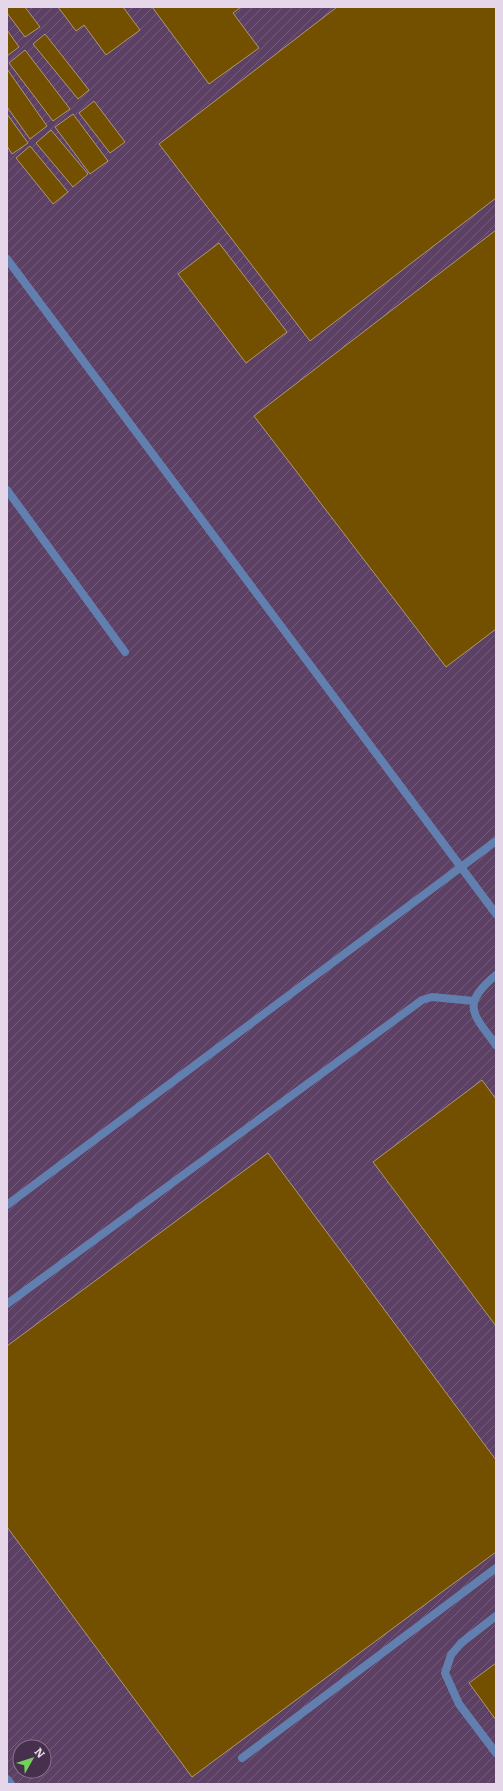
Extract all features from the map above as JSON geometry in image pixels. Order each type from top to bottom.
[{"type":"street","points":[[7,259],[496,914]]},
{"type":"street","points":[[7,490],[125,652]]},
{"type":"street","points":[[7,1205],[496,841]]},
{"type":"street","points":[[496,975],[482,986],[474,1001],[473,1009],[476,1018],[496,1045]]},
{"type":"street","points":[[7,1304],[422,1000],[432,997],[474,1001]]},
{"type":"street","points":[[242,1758],[496,1568]]},
{"type":"street","points":[[496,1616],[461,1643],[451,1655],[445,1673],[459,1704],[496,1754]]},
{"type":"street","points":[[7,1779],[11,1784]]},
{"type":"shaded area","points":[[7,7],[496,7],[496,1784],[7,1784]]},
{"type":"building","points":[[7,7],[25,7],[40,27],[25,37],[7,13]]},
{"type":"building","points":[[58,7],[123,7],[140,30],[106,55],[84,25],[76,31]]},
{"type":"building","points":[[152,7],[241,7],[233,13],[259,48],[209,84]]},
{"type":"building","points":[[337,7],[496,7],[496,198],[310,341],[159,144]]},
{"type":"building","points":[[7,30],[19,47],[7,56]]},
{"type":"building","points":[[45,34],[89,90],[78,99],[33,44]]},
{"type":"building","points":[[25,50],[70,109],[53,121],[9,63]]},
{"type":"building","points":[[7,69],[47,126],[30,139],[7,107]]},
{"type":"building","points":[[94,101],[125,142],[110,153],[79,113]]},
{"type":"building","points":[[7,114],[28,143],[12,154],[7,146]]},
{"type":"building","points":[[73,114],[108,161],[90,174],[55,127]]},
{"type":"building","points":[[51,130],[88,174],[73,187],[36,143]]},
{"type":"building","points":[[30,146],[68,192],[53,204],[16,158]]},
{"type":"building","points":[[496,230],[496,629],[446,667],[254,416]]},
{"type":"building","points":[[219,243],[287,332],[246,363],[178,274]]},
{"type":"building","points":[[482,1080],[496,1099],[496,1326],[373,1162]]},
{"type":"building","points":[[268,1153],[496,1460],[496,1552],[192,1777],[7,1527],[7,1346]]},
{"type":"building","points":[[496,1663],[496,1720],[469,1683]]}]
